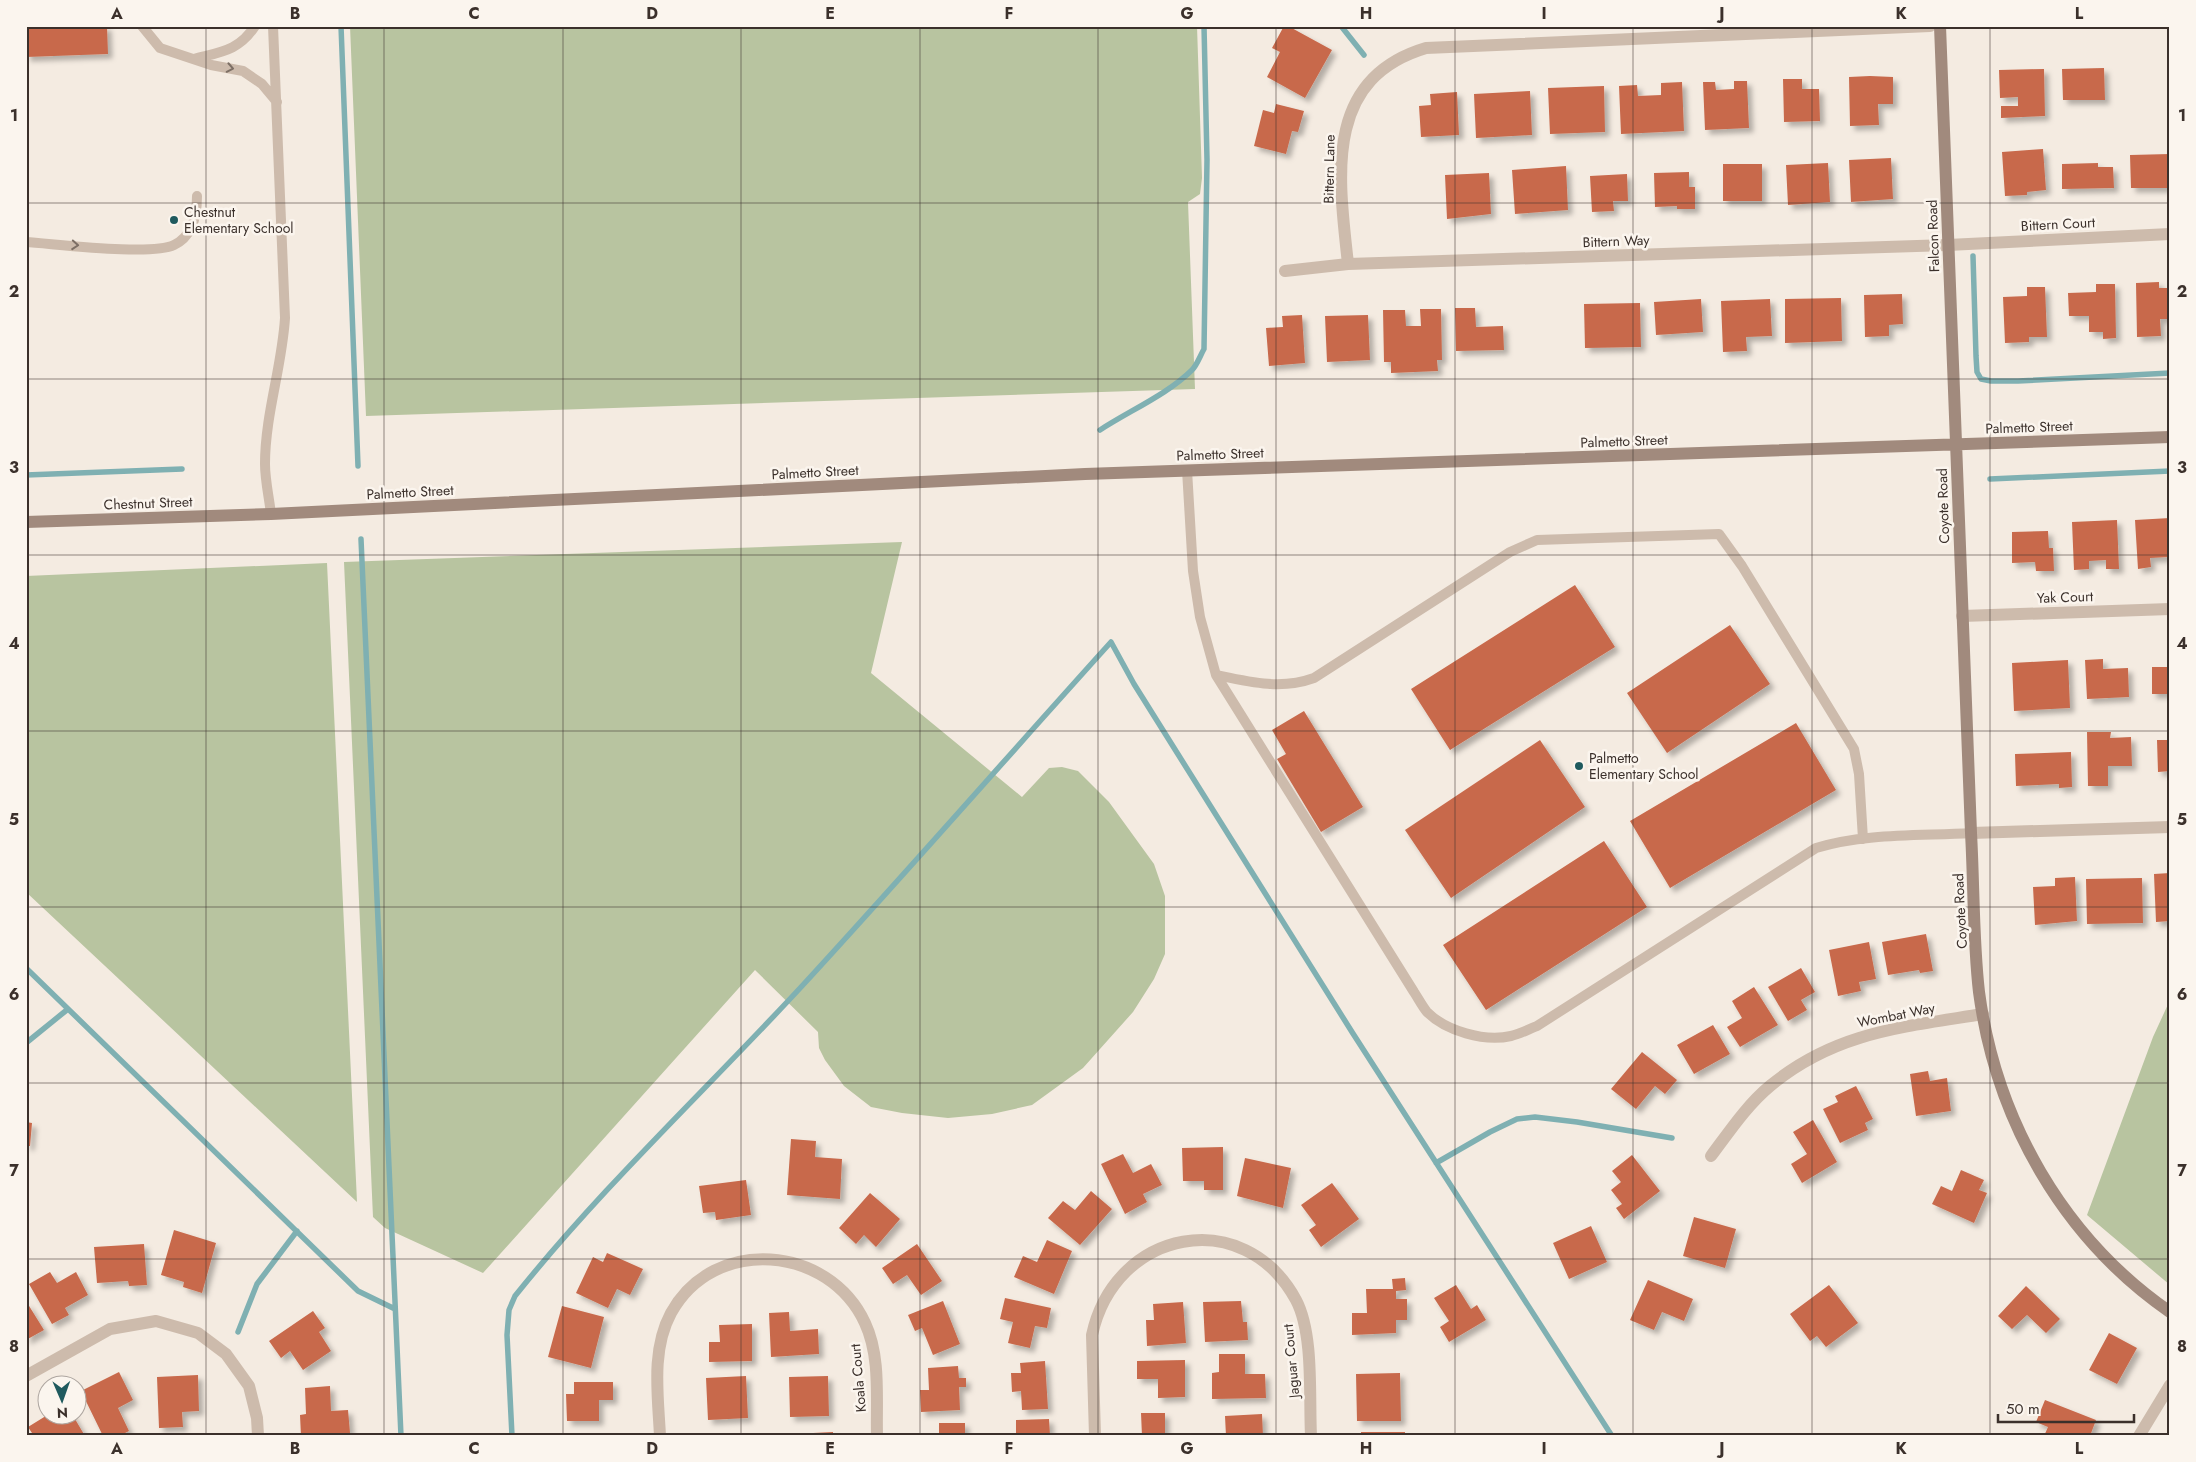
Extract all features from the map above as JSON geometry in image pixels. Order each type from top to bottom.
[{"type":"main road","name":"Falcon Road","points":[[1940,26],[1956,444]]},
{"type":"main road","name":"Palmetto Street","points":[[271,514],[1085,474],[2170,437]]},
{"type":"main road","name":"Coyote Road","points":[[1956,444],[1977,956],[1983,1014],[1992,1058],[2014,1122],[2046,1183],[2066,1211],[2110,1264],[2170,1312]]},
{"type":"main road","name":"Chestnut Street","points":[[26,522],[271,514]]},
{"type":"street","name":"Bittern Lane","points":[[1348,264],[1344,230],[1343,135],[1359,96],[1372,79],[1388,65],[1412,52],[1436,47],[1930,26]]},
{"type":"street","name":"Bittern Court","points":[[1948,245],[2170,234]]},
{"type":"street","name":"Bittern Way","points":[[1286,271],[1348,264],[1948,245]]},
{"type":"street","name":"Yak Court","points":[[1962,616],[2170,609]]},
{"type":"street","points":[[1971,833],[2170,827]]},
{"type":"street","name":"Wombat Way","points":[[1711,1156],[1738,1120],[1768,1087],[1795,1067],[1824,1051],[1855,1038],[1887,1029],[1983,1014]]},
{"type":"street","name":"Jaguar Court","points":[[1095,1436],[1092,1335],[1105,1298],[1118,1278],[1141,1258],[1169,1245],[1202,1241],[1235,1247],[1265,1263],[1289,1288],[1297,1303],[1307,1336],[1311,1436]]},
{"type":"street","name":"Koala Court","points":[[660,1436],[658,1356],[660,1340],[672,1312],[690,1288],[715,1271],[744,1261],[760,1259],[793,1262],[808,1267],[836,1285],[858,1310],[868,1332],[874,1356],[877,1436]]},
{"type":"street","points":[[26,1376],[110,1329],[156,1321],[198,1333],[226,1354],[249,1386],[257,1418],[258,1436]]},
{"type":"street","points":[[2139,1436],[2170,1385]]},
{"type":"lane","points":[[142,26],[160,48],[193,60],[243,71],[262,84],[277,102]]},
{"type":"lane","points":[[193,60],[230,49],[247,39],[255,26]]},
{"type":"lane","points":[[271,514],[265,465],[274,395],[283,350],[285,318],[273,26]]},
{"type":"lane","points":[[26,242],[153,250],[175,244],[191,230],[197,211],[197,196]]},
{"type":"lane","points":[[1187,470],[1195,581],[1200,617],[1216,675],[1426,1011],[1444,1024],[1477,1036],[1511,1036],[1537,1026],[1816,848],[1835,842],[1862,839],[1971,833]]},
{"type":"lane","points":[[1216,675],[1285,686],[1299,684],[1314,678],[1510,552],[1537,540],[1719,534],[1742,566],[1854,749],[1860,780],[1862,839]]},
{"type":"green space","points":[[350,26],[1197,26],[1202,178],[1200,194],[1188,202],[1195,389],[366,416]]},
{"type":"green space","points":[[902,542],[871,673],[1022,797],[1049,768],[1062,767],[1078,771],[1109,802],[1154,864],[1165,896],[1165,954],[1154,979],[1133,1012],[1083,1068],[1032,1105],[992,1114],[948,1118],[902,1113],[871,1107],[844,1086],[825,1060],[819,1048],[818,1032],[755,970],[483,1273],[385,1228],[373,1217],[344,562]]},
{"type":"green space","points":[[327,563],[357,1202],[26,892],[26,576]]},
{"type":"green space","points":[[2170,1000],[2170,1285],[2087,1215],[2153,1037]]},
{"type":"building","points":[[26,26],[107,26],[108,54],[26,57]]},
{"type":"building","points":[[1284,26],[1288,26],[1332,50],[1305,98],[1267,77],[1280,52],[1272,48]]},
{"type":"building","points":[[2104,68],[2105,100],[2063,100],[2062,69]]},
{"type":"building","points":[[2044,69],[2045,116],[2001,118],[2001,106],[2018,106],[2018,97],[2000,98],[1999,70]]},
{"type":"building","points":[[1849,77],[1893,77],[1893,104],[1878,104],[1879,125],[1850,126]]},
{"type":"building","points":[[1783,79],[1802,79],[1802,89],[1819,89],[1820,121],[1784,122]]},
{"type":"building","points":[[1734,81],[1747,81],[1749,128],[1705,130],[1703,82],[1715,82],[1716,90],[1734,89]]},
{"type":"building","points":[[1682,82],[1684,131],[1621,134],[1619,86],[1637,85],[1638,96],[1661,95],[1661,83]]},
{"type":"building","points":[[1604,86],[1605,132],[1550,134],[1548,88]]},
{"type":"building","points":[[1530,91],[1532,135],[1476,138],[1474,94]]},
{"type":"building","points":[[1457,92],[1459,135],[1421,137],[1419,106],[1431,105],[1430,94]]},
{"type":"building","points":[[1276,104],[1304,111],[1298,132],[1292,131],[1286,154],[1254,146],[1263,110],[1274,113]]},
{"type":"building","points":[[2043,149],[2046,190],[2027,192],[2027,195],[2005,196],[2002,152]]},
{"type":"building","points":[[2170,154],[2170,188],[2131,188],[2130,155]]},
{"type":"building","points":[[1891,158],[1893,199],[1851,202],[1849,160]]},
{"type":"building","points":[[1828,163],[1830,202],[1788,205],[1786,165]]},
{"type":"building","points":[[2098,163],[2098,167],[2113,167],[2114,188],[2062,189],[2062,164]]},
{"type":"building","points":[[1723,164],[1762,164],[1762,201],[1723,201]]},
{"type":"building","points":[[1566,166],[1568,210],[1515,214],[1512,170]]},
{"type":"building","points":[[1689,172],[1689,187],[1695,187],[1695,209],[1677,209],[1677,206],[1655,207],[1654,173]]},
{"type":"building","points":[[1489,173],[1491,214],[1447,219],[1445,175]]},
{"type":"building","points":[[1627,174],[1628,201],[1613,201],[1614,211],[1592,212],[1590,176]]},
{"type":"building","points":[[2159,282],[2159,288],[2170,288],[2170,319],[2160,319],[2161,336],[2137,337],[2136,283]]},
{"type":"building","points":[[2096,284],[2115,284],[2116,338],[2103,339],[2103,332],[2089,332],[2089,316],[2069,316],[2068,293],[2096,292]]},
{"type":"building","points":[[2027,287],[2045,287],[2047,337],[2029,337],[2029,342],[2005,343],[2003,297],[2027,296]]},
{"type":"building","points":[[1902,294],[1903,324],[1889,325],[1889,336],[1865,337],[1864,295]]},
{"type":"building","points":[[1841,298],[1842,341],[1785,343],[1785,299]]},
{"type":"building","points":[[1701,299],[1703,332],[1656,335],[1654,302]]},
{"type":"building","points":[[1770,299],[1772,336],[1746,337],[1747,351],[1723,352],[1721,301]]},
{"type":"building","points":[[1640,303],[1641,347],[1585,348],[1584,304]]},
{"type":"building","points":[[1455,308],[1475,308],[1476,327],[1503,326],[1504,350],[1456,351]]},
{"type":"building","points":[[1420,309],[1441,309],[1442,360],[1437,360],[1438,371],[1391,373],[1391,362],[1384,362],[1383,310],[1405,310],[1406,326],[1421,326]]},
{"type":"building","points":[[1302,315],[1305,363],[1269,366],[1266,328],[1283,327],[1282,316]]},
{"type":"building","points":[[1368,315],[1370,360],[1327,362],[1325,316]]},
{"type":"building","points":[[2170,518],[2170,568],[2168,557],[2150,558],[2151,567],[2138,569],[2135,520]]},
{"type":"building","points":[[2117,520],[2119,569],[2106,569],[2106,560],[2089,561],[2089,569],[2074,570],[2072,522]]},
{"type":"building","points":[[2048,531],[2049,548],[2053,548],[2054,571],[2036,571],[2035,562],[2012,563],[2012,532]]},
{"type":"building","points":[[1575,585],[1615,647],[1450,750],[1411,689]]},
{"type":"building","points":[[1730,625],[1770,684],[1667,753],[1627,693]]},
{"type":"building","points":[[2103,659],[2103,669],[2128,668],[2129,697],[2087,699],[2085,660]]},
{"type":"building","points":[[2068,660],[2070,708],[2014,711],[2012,663]]},
{"type":"building","points":[[2152,667],[2170,667],[2170,694],[2152,694]]},
{"type":"building","points":[[1304,711],[1363,807],[1321,832],[1277,759],[1286,754],[1272,730]]},
{"type":"building","points":[[1796,723],[1836,790],[1670,888],[1630,821]]},
{"type":"building","points":[[2087,732],[2111,732],[2110,738],[2131,737],[2132,766],[2108,766],[2108,786],[2088,786]]},
{"type":"building","points":[[1540,740],[1585,807],[1451,898],[1405,830]]},
{"type":"building","points":[[2157,740],[2170,740],[2170,771],[2158,772]]},
{"type":"building","points":[[2071,752],[2072,787],[2059,788],[2059,784],[2016,786],[2015,754]]},
{"type":"building","points":[[1604,841],[1647,907],[1486,1010],[1443,945]]},
{"type":"building","points":[[2170,873],[2170,921],[2156,922],[2154,874]]},
{"type":"building","points":[[2075,877],[2077,921],[2035,925],[2033,887],[2055,886],[2055,878]]},
{"type":"building","points":[[2142,878],[2143,923],[2087,924],[2086,879]]},
{"type":"building","points":[[1926,934],[1933,971],[1920,973],[1919,970],[1888,975],[1882,942]]},
{"type":"building","points":[[1869,942],[1876,979],[1859,982],[1861,991],[1838,996],[1829,950]]},
{"type":"building","points":[[1801,968],[1815,992],[1801,1000],[1807,1010],[1788,1021],[1768,987]]},
{"type":"building","points":[[1754,987],[1778,1025],[1740,1047],[1727,1027],[1742,1018],[1732,1001]]},
{"type":"building","points":[[1713,1025],[1730,1054],[1694,1074],[1677,1045]]},
{"type":"building","points":[[1642,1052],[1677,1080],[1665,1094],[1655,1086],[1636,1109],[1611,1089]]},
{"type":"building","points":[[1928,1071],[1930,1081],[1947,1078],[1951,1111],[1916,1116],[1910,1074]]},
{"type":"building","points":[[1856,1086],[1873,1119],[1865,1123],[1868,1130],[1840,1143],[1823,1109],[1838,1102],[1835,1096]]},
{"type":"building","points":[[1813,1120],[1837,1162],[1802,1183],[1791,1164],[1807,1154],[1793,1132]]},
{"type":"building","points":[[26,1122],[32,1123],[30,1146],[26,1146]]},
{"type":"building","points":[[791,1139],[816,1141],[815,1157],[842,1159],[840,1199],[787,1195]]},
{"type":"building","points":[[1223,1147],[1223,1190],[1204,1190],[1204,1181],[1183,1181],[1182,1148]]},
{"type":"building","points":[[1123,1154],[1133,1173],[1151,1164],[1162,1185],[1143,1194],[1147,1202],[1125,1214],[1101,1164]]},
{"type":"building","points":[[1632,1155],[1660,1191],[1624,1219],[1616,1208],[1622,1204],[1611,1190],[1621,1182],[1612,1171]]},
{"type":"building","points":[[1245,1158],[1291,1168],[1283,1208],[1237,1196]]},
{"type":"building","points":[[1961,1170],[1984,1180],[1979,1190],[1987,1193],[1974,1223],[1932,1204],[1941,1186],[1952,1191]]},
{"type":"building","points":[[746,1180],[751,1215],[716,1220],[715,1212],[703,1213],[699,1186]]},
{"type":"building","points":[[1332,1183],[1359,1219],[1321,1247],[1309,1230],[1316,1225],[1301,1205]]},
{"type":"building","points":[[1091,1191],[1112,1209],[1080,1245],[1048,1218],[1063,1201],[1075,1210]]},
{"type":"building","points":[[870,1193],[900,1219],[876,1247],[864,1235],[856,1244],[839,1228]]},
{"type":"building","points":[[1694,1217],[1736,1229],[1725,1268],[1683,1256]]},
{"type":"building","points":[[1591,1226],[1607,1262],[1569,1279],[1553,1243]]},
{"type":"building","points":[[174,1230],[216,1243],[202,1293],[183,1287],[184,1282],[161,1275]]},
{"type":"building","points":[[1047,1240],[1072,1251],[1054,1294],[1014,1277],[1023,1256],[1037,1262]]},
{"type":"building","points":[[144,1244],[147,1285],[129,1286],[128,1281],[97,1283],[94,1247]]},
{"type":"building","points":[[917,1244],[942,1281],[921,1295],[907,1275],[893,1284],[882,1268]]},
{"type":"building","points":[[607,1253],[643,1269],[630,1295],[617,1289],[608,1308],[576,1293],[593,1257],[603,1262]]},
{"type":"building","points":[[50,1272],[57,1283],[76,1272],[88,1295],[65,1308],[69,1315],[52,1324],[29,1284]]},
{"type":"building","points":[[1405,1278],[1406,1290],[1396,1291],[1396,1299],[1407,1299],[1407,1320],[1396,1320],[1396,1333],[1352,1335],[1352,1313],[1367,1313],[1366,1289],[1393,1289],[1392,1279]]},
{"type":"building","points":[[1648,1280],[1693,1299],[1684,1321],[1662,1312],[1654,1330],[1630,1320]]},
{"type":"building","points":[[1456,1285],[1471,1309],[1477,1305],[1486,1320],[1449,1342],[1440,1327],[1449,1321],[1434,1298]]},
{"type":"building","points":[[1829,1285],[1858,1323],[1826,1347],[1817,1336],[1810,1341],[1790,1314]]},
{"type":"building","points":[[2026,1286],[2060,1319],[2046,1333],[2027,1315],[2012,1329],[1998,1316]]},
{"type":"building","points":[[1005,1298],[1051,1308],[1047,1328],[1035,1326],[1030,1348],[1008,1343],[1013,1322],[1000,1319]]},
{"type":"building","points":[[26,1301],[44,1330],[26,1340]]},
{"type":"building","points":[[943,1301],[960,1344],[933,1355],[922,1328],[915,1331],[908,1315]]},
{"type":"building","points":[[1241,1301],[1243,1322],[1247,1322],[1248,1340],[1205,1342],[1203,1302]]},
{"type":"building","points":[[1183,1302],[1186,1343],[1147,1346],[1146,1320],[1154,1320],[1153,1304]]},
{"type":"building","points":[[562,1306],[604,1317],[591,1368],[548,1357]]},
{"type":"building","points":[[313,1311],[325,1328],[319,1332],[331,1351],[303,1370],[290,1351],[281,1358],[269,1341]]},
{"type":"building","points":[[789,1312],[790,1331],[818,1329],[819,1354],[771,1357],[769,1313]]},
{"type":"building","points":[[752,1324],[752,1361],[709,1362],[709,1342],[720,1342],[719,1325]]},
{"type":"building","points":[[2109,1333],[2137,1348],[2117,1384],[2089,1370]]},
{"type":"building","points":[[1219,1354],[1245,1354],[1245,1374],[1265,1374],[1266,1398],[1212,1399],[1212,1373],[1219,1372]]},
{"type":"building","points":[[1185,1360],[1185,1397],[1158,1398],[1158,1379],[1137,1379],[1137,1361]]},
{"type":"building","points":[[1045,1361],[1048,1409],[1022,1410],[1021,1391],[1012,1392],[1011,1373],[1021,1373],[1020,1363]]},
{"type":"building","points":[[958,1366],[959,1378],[966,1378],[966,1387],[959,1387],[960,1410],[921,1412],[920,1390],[929,1390],[928,1368]]},
{"type":"building","points":[[119,1372],[133,1400],[118,1408],[129,1431],[119,1436],[103,1436],[88,1405],[88,1388]]},
{"type":"building","points":[[1400,1373],[1401,1421],[1357,1421],[1356,1374]]},
{"type":"building","points":[[198,1375],[199,1411],[182,1412],[183,1427],[159,1428],[157,1377]]},
{"type":"building","points":[[746,1376],[748,1418],[708,1420],[706,1378]]},
{"type":"building","points":[[828,1376],[829,1416],[790,1417],[789,1377]]},
{"type":"building","points":[[574,1382],[613,1382],[613,1400],[599,1400],[599,1421],[567,1421],[566,1394],[574,1394]]},
{"type":"building","points":[[330,1386],[331,1411],[348,1410],[350,1433],[301,1436],[300,1415],[306,1414],[305,1388]]},
{"type":"building","points":[[2045,1400],[2096,1420],[2090,1436],[2044,1436],[2048,1427],[2036,1422]]},
{"type":"building","points":[[1141,1413],[1165,1413],[1165,1436],[1142,1436]]},
{"type":"building","points":[[1262,1414],[1263,1436],[1226,1436],[1225,1416]]},
{"type":"building","points":[[1049,1419],[1050,1436],[1016,1436],[1016,1420]]},
{"type":"building","points":[[38,1421],[38,1424],[78,1424],[85,1436],[34,1436],[28,1427]]},
{"type":"building","points":[[939,1423],[965,1423],[965,1436],[939,1436]]},
{"type":"building","points":[[833,1432],[833,1436],[793,1436],[793,1434]]},
{"type":"building","points":[[1361,1432],[1405,1432],[1405,1436],[1361,1436]]},
{"type":"building","points":[[612,1433],[612,1436],[572,1436],[572,1434]]},
{"type":"waterway","points":[[341,26],[358,466]]},
{"type":"waterway","points":[[1100,430],[1172,387],[1194,368],[1204,349],[1207,160],[1204,26]]},
{"type":"waterway","points":[[1341,26],[1364,55]]},
{"type":"waterway","points":[[1973,256],[1977,372],[1981,379],[2018,381],[2170,373]]},
{"type":"waterway","points":[[26,475],[182,469]]},
{"type":"waterway","points":[[1990,479],[2170,471]]},
{"type":"waterway","points":[[361,539],[401,1436]]},
{"type":"waterway","points":[[512,1436],[507,1335],[509,1310],[515,1296],[619,1177],[766,1025],[880,901],[1111,642],[1134,684],[1352,1032],[1612,1436]]},
{"type":"waterway","points":[[26,968],[358,1291],[395,1309]]},
{"type":"waterway","points":[[26,1043],[68,1009]]},
{"type":"waterway","points":[[1436,1163],[1517,1119],[1535,1117],[1672,1138]]},
{"type":"waterway","points":[[238,1332],[257,1284],[297,1231]]},
{"type":"place","name":"Chestnut Elementary School","points":[[174,220]]},
{"type":"place","name":"Palmetto Elementary School","points":[[1579,766]]}]
